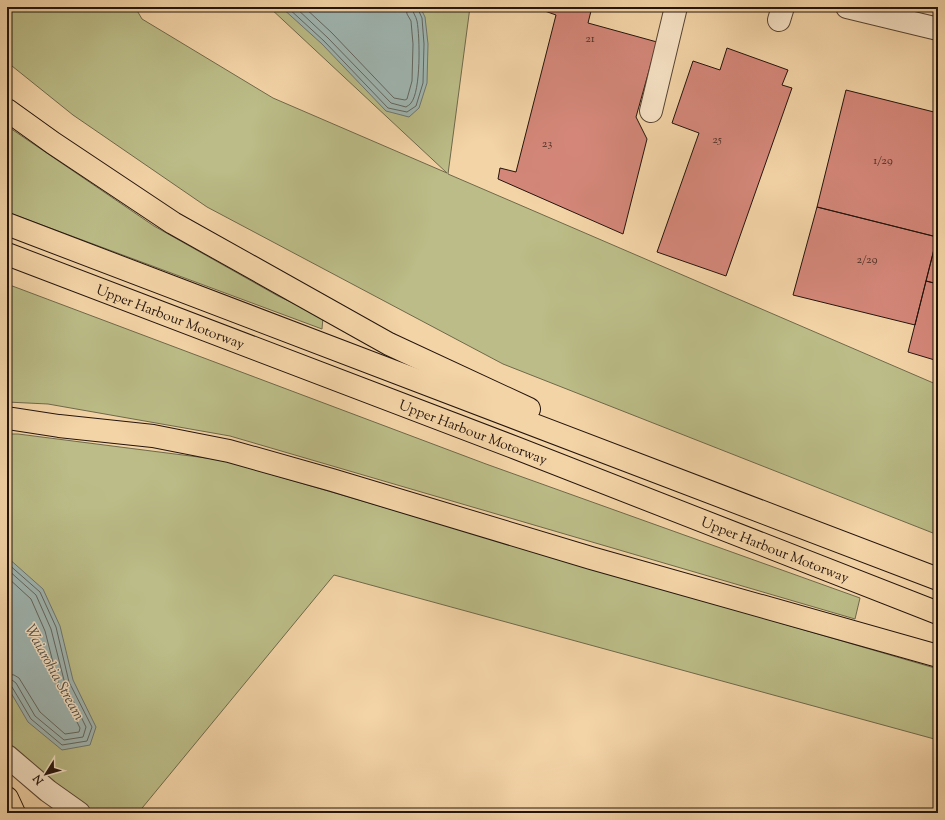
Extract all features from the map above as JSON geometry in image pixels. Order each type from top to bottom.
[{"type":"main road","points":[[7,110],[173,224],[389,344],[706,490]]},
{"type":"main road","name":"Upper Harbour Motorway","points":[[7,224],[938,579]]},
{"type":"main road","name":"Upper Harbour Motorway","points":[[7,254],[516,448],[938,613]]},
{"type":"main road","points":[[7,418],[59,426],[154,436],[229,451],[332,480],[591,558],[938,656]]},
{"type":"main road","points":[[7,798],[14,813]]},
{"type":"street","points":[[651,111],[676,7]]},
{"type":"street","points":[[847,7],[938,29]]},
{"type":"street","points":[[7,756],[48,791],[79,813]]},
{"type":"green space","points":[[7,7],[135,7],[142,19],[273,98],[447,173],[269,7],[470,7],[448,174],[938,385],[938,535],[503,364],[207,207],[73,115],[7,61]]},
{"type":"green space","points":[[7,126],[154,226],[278,296],[323,317],[322,329],[7,212]]},
{"type":"green space","points":[[7,284],[486,464],[860,598],[855,619],[230,436],[48,404],[7,402]]},
{"type":"green space","points":[[7,434],[18,434],[222,460],[938,669],[938,740],[334,575],[138,813],[99,813],[72,801],[7,751]]},
{"type":"water","points":[[281,7],[420,7],[425,17],[428,44],[427,83],[419,108],[409,117],[386,111],[322,44]]},
{"type":"water","name":"Waiarohia Stream","points":[[7,557],[43,589],[60,626],[73,680],[96,727],[90,745],[62,750],[28,722],[7,686]]},
{"type":"building","points":[[543,7],[592,7],[588,23],[657,42],[636,117],[647,139],[623,234],[498,179],[500,168],[516,172],[556,15],[542,10]]},
{"type":"building","points":[[727,48],[788,70],[782,85],[792,88],[726,276],[657,252],[699,133],[672,123],[693,61],[720,70]]},
{"type":"building","points":[[846,90],[938,113],[937,237],[817,207]]},
{"type":"building","points":[[817,207],[937,237],[915,325],[793,295]]},
{"type":"building","points":[[938,234],[938,284],[926,281]]},
{"type":"building","points":[[926,281],[938,284],[938,361],[908,352]]}]
